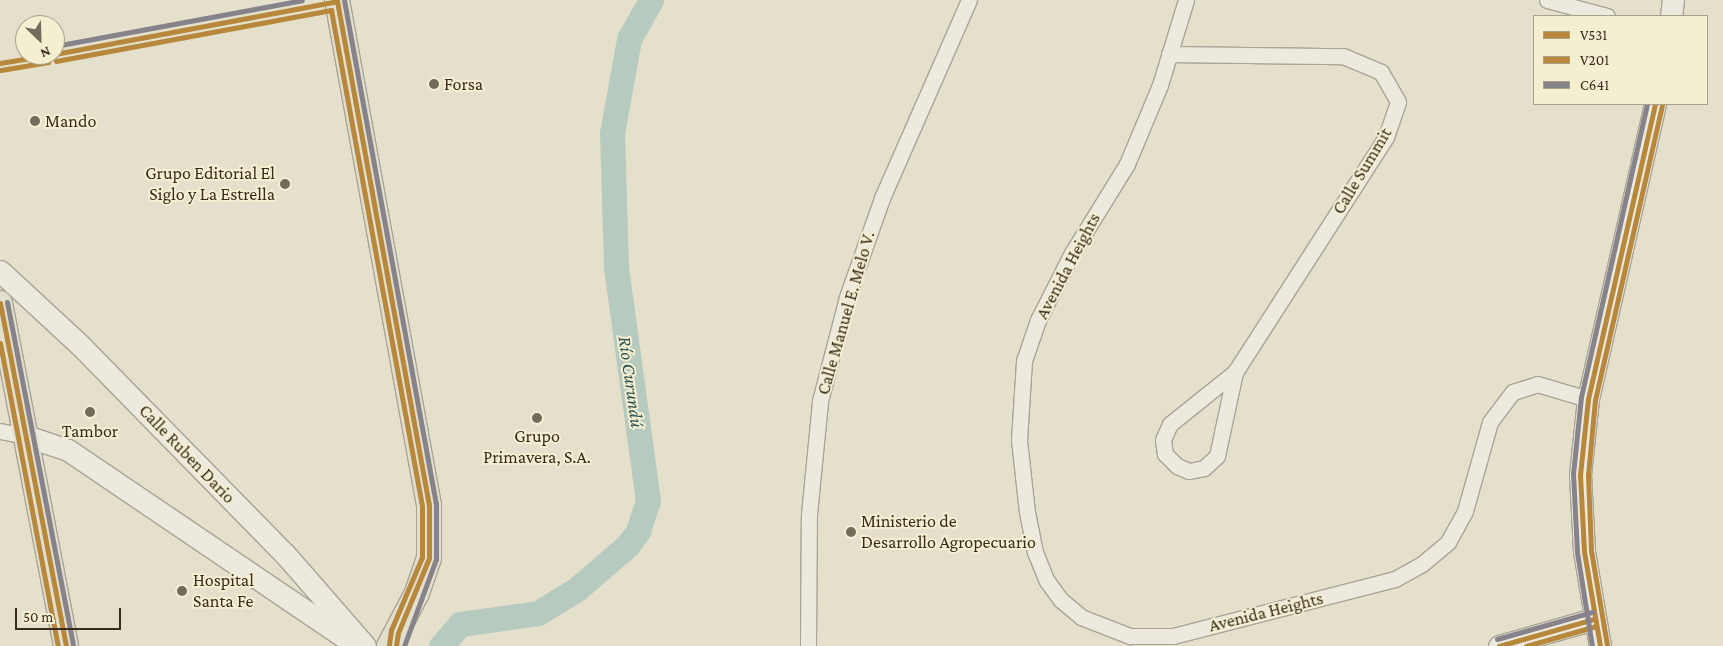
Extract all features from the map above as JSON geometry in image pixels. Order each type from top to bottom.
[{"type":"main road","points":[[337,0],[430,505],[429,558],[392,643]]},
{"type":"main road","points":[[0,303],[66,646]]},
{"type":"street","name":"Calle Manuel E. Melo V.","points":[[808,646],[809,514],[820,401],[847,297],[882,198],[969,0]]},
{"type":"street","name":"Avenida Heights","points":[[1186,0],[1160,85],[1127,164],[1072,253],[1038,320],[1024,361],[1019,440],[1035,552],[1047,581],[1081,617],[1130,636],[1173,636],[1395,579],[1422,564],[1448,542],[1465,511],[1490,422],[1513,392],[1536,384],[1588,399]]},
{"type":"street","points":[[1547,0],[1568,3],[1604,15]]},
{"type":"street","points":[[1671,15],[1673,0]]},
{"type":"street","name":"Calle Summit","points":[[1169,54],[1343,56],[1381,72],[1398,102],[1386,137],[1235,372]]},
{"type":"street","points":[[1600,646],[1594,620],[1584,550],[1580,475],[1588,399],[1655,105]]},
{"type":"street","name":"Calle Ruben Dario","points":[[0,271],[80,345],[284,553],[311,587],[365,646]]},
{"type":"street","points":[[1235,372],[1218,456],[1204,468],[1190,472],[1177,466],[1166,454],[1163,440],[1170,424],[1235,372]]},
{"type":"street","points":[[0,431],[26,436],[68,450],[298,605],[354,646]]},
{"type":"street","points":[[298,605],[310,597],[311,587]]},
{"type":"street","points":[[1499,646],[1594,620]]},
{"type":"waterway","name":"Río Curundú","points":[[441,646],[460,624],[538,613],[577,589],[628,545],[638,531],[648,501],[616,266],[612,133],[629,39],[651,0]]},
{"type":"transit line","name":"C641","points":[[65,44],[302,0]]},
{"type":"transit line","name":"C641","points":[[344,0],[436,504],[436,559],[404,646]]},
{"type":"transit line","name":"V531","points":[[65,52],[337,1],[429,505],[429,558],[398,633],[396,646]]},
{"type":"transit line","name":"V201","points":[[65,59],[331,10],[422,506],[422,557],[391,630],[389,645]]},
{"type":"transit line","name":"V531","points":[[0,63],[15,60]]},
{"type":"transit line","name":"V201","points":[[1,70],[30,65]]},
{"type":"transit line","name":"C641","points":[[1592,646],[1577,552],[1573,474],[1581,397],[1647,105]]},
{"type":"transit line","name":"V531","points":[[1600,646],[1584,551],[1580,475],[1588,399],[1655,105]]},
{"type":"transit line","name":"V201","points":[[1607,645],[1591,550],[1588,475],[1595,400],[1662,106]]},
{"type":"transit line","name":"C641","points":[[7,302],[73,645]]},
{"type":"transit line","name":"V531","points":[[0,303],[66,646]]},
{"type":"transit line","name":"V201","points":[[0,343],[58,646]]},
{"type":"transit line","name":"C641","points":[[1497,639],[1592,612]]},
{"type":"transit line","name":"V531","points":[[1499,646],[1594,619]]},
{"type":"transit line","name":"V201","points":[[1526,646],[1596,626]]},
{"type":"place","name":"Forsa","points":[[434,84]]},
{"type":"place","name":"Mando","points":[[35,121]]},
{"type":"place","name":"Grupo Editorial El Siglo y La Estrella","points":[[285,184]]},
{"type":"place","name":"Tambor","points":[[90,412]]},
{"type":"place","name":"Grupo Primavera, S.A.","points":[[537,418]]},
{"type":"place","name":"Ministerio de Desarrollo Agropecuario","points":[[851,532]]},
{"type":"place","name":"Hospital Santa Fe","points":[[182,591]]}]
